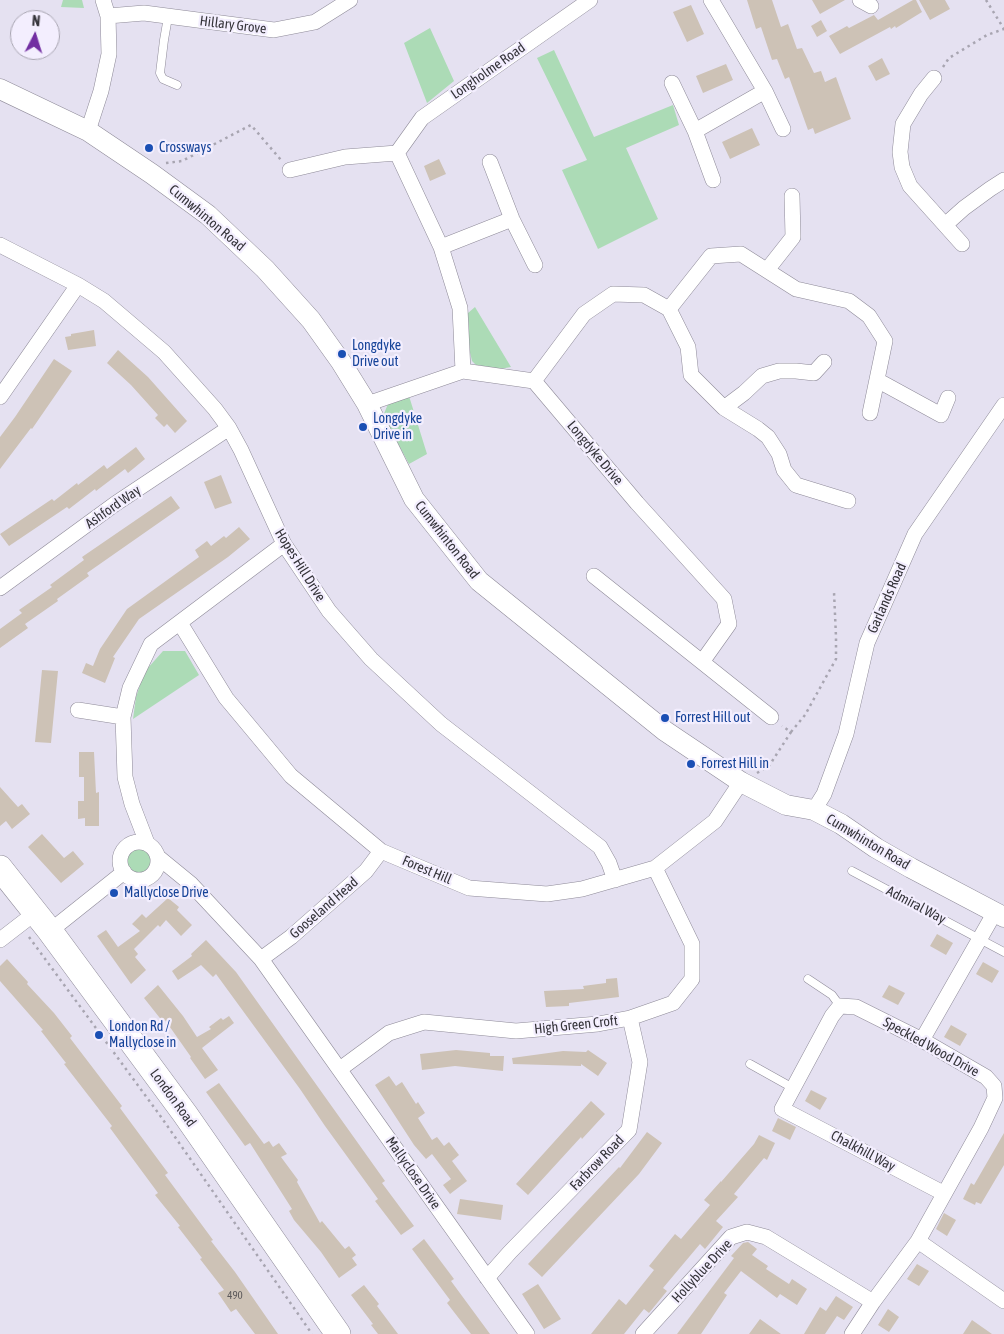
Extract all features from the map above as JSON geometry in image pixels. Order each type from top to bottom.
[{"type":"main road","name":"London Road","points":[[0,868],[35,923],[185,1114],[338,1334]]},
{"type":"street","points":[[88,131],[101,91],[109,54],[108,16],[103,0]]},
{"type":"street","name":"Hillary Grove","points":[[108,16],[144,13],[274,30],[315,22],[350,0]]},
{"type":"street","name":"Longholme Road","points":[[397,153],[422,118],[590,0]]},
{"type":"street","points":[[711,0],[766,91],[783,129]]},
{"type":"street","points":[[934,78],[921,94],[903,124],[900,152],[902,167],[910,186],[962,244]]},
{"type":"street","points":[[672,84],[695,131],[713,180]]},
{"type":"street","name":"Cumwhinton Road","points":[[0,89],[88,131],[140,166],[208,216],[266,269],[311,320],[341,362],[366,404],[414,499],[479,581],[664,731],[741,782],[786,805],[814,810],[841,824],[876,848],[904,864],[999,915]]},
{"type":"street","points":[[695,131],[766,91]]},
{"type":"street","points":[[290,170],[345,157],[397,153],[441,247],[460,308],[463,371]]},
{"type":"street","points":[[490,162],[512,219],[535,265]]},
{"type":"street","points":[[945,225],[971,203],[1004,180]]},
{"type":"street","points":[[767,270],[793,237],[792,196]]},
{"type":"street","points":[[441,247],[512,219]]},
{"type":"street","name":"Hopes Hill Drive","points":[[0,245],[78,285],[104,301],[164,352],[215,409],[229,428],[284,544],[329,611],[371,659],[441,724],[600,847],[609,863],[615,880]]},
{"type":"street","points":[[668,309],[710,256],[741,254],[796,290],[849,301],[869,316],[885,340],[870,413]]},
{"type":"street","points":[[0,397],[78,285]]},
{"type":"street","points":[[366,404],[463,371],[534,381],[584,314],[613,294],[644,295],[668,309],[688,347],[690,375],[724,408],[758,428],[768,437],[778,454],[784,470],[796,485],[848,501]]},
{"type":"street","points":[[724,408],[762,376],[796,371],[814,373],[824,362]]},
{"type":"street","points":[[877,380],[941,415],[948,398]]},
{"type":"street","name":"Longdyke Drive","points":[[534,381],[637,503],[724,599],[730,624],[702,662]]},
{"type":"street","name":"Garlands Road","points":[[814,810],[824,794],[846,734],[867,643],[915,534],[1004,405]]},
{"type":"street","name":"Ashford Way","points":[[0,588],[115,504],[229,428]]},
{"type":"street","name":"Mallyclose Drive","points":[[284,544],[151,644],[130,688],[123,716],[125,777],[132,804],[147,844],[152,847],[158,857],[191,884],[261,959],[527,1334]]},
{"type":"street","points":[[594,576],[771,717]]},
{"type":"street","name":"Forest Hill","points":[[180,622],[226,698],[291,776],[381,850],[469,888],[547,894],[582,889],[655,868],[715,821],[741,782]]},
{"type":"street","points":[[78,710],[123,716]]},
{"type":"street","points":[[147,844],[136,842],[126,847],[121,862],[124,872],[134,878],[145,879],[154,873],[158,857]]},
{"type":"street","name":"Gooseland Head","points":[[261,959],[291,937],[366,871],[381,850]]},
{"type":"street","name":"High Green Croft","points":[[340,1068],[389,1033],[424,1022],[516,1031],[598,1024],[630,1018],[673,1003],[692,979],[692,944],[655,868]]},
{"type":"street","points":[[0,940],[35,923],[124,872]]},
{"type":"street","points":[[922,1040],[980,939],[999,915]]},
{"type":"street","points":[[794,1088],[832,1016],[840,1006]]},
{"type":"street","name":"Speckled Wood Drive","points":[[840,1006],[856,1007],[922,1040],[986,1077],[999,1091],[981,1128],[943,1193],[918,1242]]},
{"type":"street","name":"Farbrow Road","points":[[487,1278],[629,1130],[640,1062],[630,1018]]},
{"type":"street","name":"Chalkhill Way","points":[[794,1088],[782,1109],[943,1193]]},
{"type":"street","name":"Hollyblue Drive","points":[[643,1334],[731,1237],[747,1232],[766,1238],[873,1302]]},
{"type":"street","points":[[852,1334],[873,1302],[918,1242],[1004,1301]]},
{"type":"lane","points":[[168,17],[160,73],[163,79],[177,85]]},
{"type":"lane","name":"Admiral Way","points":[[852,871],[1004,952]]},
{"type":"lane","points":[[808,979],[832,995],[840,1006]]},
{"type":"lane","points":[[750,1064],[794,1088]]},
{"type":"path","points":[[934,78],[949,58],[987,35],[1004,29],[986,0]]},
{"type":"path","points":[[140,166],[182,161],[251,125],[290,170]]},
{"type":"path","points":[[741,782],[768,766],[791,732],[805,716],[836,659],[834,592]]},
{"type":"path","points":[[771,717],[791,732]]},
{"type":"path","points":[[35,923],[159,1114],[312,1334]]},
{"type":"green space","points":[[63,0],[82,0],[84,8],[61,7]]},
{"type":"green space","points":[[430,28],[454,81],[427,103],[404,43]]},
{"type":"green space","points":[[554,50],[594,137],[673,105],[679,125],[626,148],[658,219],[598,249],[562,170],[587,160],[537,58]]},
{"type":"green space","points":[[475,307],[511,367],[500,369],[476,365],[472,361],[469,348],[468,313]]},
{"type":"green space","points":[[409,396],[427,454],[409,464],[383,416],[388,404]]},
{"type":"green space","points":[[163,651],[185,651],[199,675],[133,719],[136,697],[141,682],[147,669]]},
{"type":"green space","points":[[139,849],[144,850],[150,856],[150,866],[144,872],[139,873],[134,872],[128,866],[127,861],[128,856],[134,850]]},
{"type":"building","points":[[747,0],[772,0],[781,27],[788,24],[797,49],[802,48],[814,73],[821,71],[825,82],[836,77],[851,119],[815,134],[813,128],[808,130],[789,77],[785,79],[777,59],[772,60],[761,27],[756,29]]},
{"type":"building","points":[[812,0],[845,0],[820,14]]},
{"type":"building","points":[[916,0],[922,12],[896,28],[895,26],[891,29],[890,27],[840,54],[829,36],[874,15],[878,20]]},
{"type":"building","points":[[919,0],[945,0],[950,9],[930,20]]},
{"type":"building","points":[[691,5],[704,34],[687,42],[673,12]]},
{"type":"building","points":[[821,20],[827,31],[817,37],[811,26]]},
{"type":"building","points":[[882,58],[890,74],[876,81],[868,66]]},
{"type":"building","points":[[726,64],[733,80],[703,93],[696,76]]},
{"type":"building","points":[[752,128],[760,145],[730,159],[722,142]]},
{"type":"building","points":[[439,159],[446,174],[430,181],[424,166]]},
{"type":"building","points":[[94,330],[96,346],[68,350],[65,337],[71,336],[71,334]]},
{"type":"building","points":[[118,350],[148,377],[187,421],[175,433],[167,424],[164,427],[155,418],[158,415],[131,385],[107,363]]},
{"type":"building","points":[[54,359],[72,371],[32,429],[0,469],[0,437]]},
{"type":"building","points":[[136,447],[145,459],[128,473],[125,469],[69,509],[67,507],[9,546],[0,534],[52,499],[54,501],[104,465],[107,469]]},
{"type":"building","points":[[221,475],[232,503],[215,509],[204,482]]},
{"type":"building","points":[[171,496],[180,508],[87,573],[89,576],[25,624],[28,628],[0,648],[0,629],[22,613],[19,610],[52,587],[50,585],[84,560],[82,557]]},
{"type":"building","points":[[239,527],[250,539],[228,557],[139,619],[113,657],[115,658],[105,683],[82,673],[86,663],[93,666],[100,649],[127,609],[199,557],[195,550],[207,541],[211,546],[224,536],[226,538]]},
{"type":"building","points":[[42,670],[58,671],[51,743],[35,742]]},
{"type":"building","points":[[79,752],[94,752],[96,793],[99,792],[99,826],[85,826],[85,818],[78,819],[78,801],[84,801],[84,777],[79,777]]},
{"type":"building","points":[[0,787],[18,807],[22,804],[30,814],[12,829],[6,821],[0,826]]},
{"type":"building","points":[[42,834],[64,858],[73,851],[84,864],[61,883],[28,847]]},
{"type":"building","points":[[168,898],[179,907],[177,910],[192,925],[181,936],[166,920],[160,927],[158,925],[134,949],[138,954],[135,957],[146,970],[131,984],[97,936],[106,930],[118,947],[140,931],[132,924],[142,914],[146,918]]},
{"type":"building","points":[[937,934],[953,943],[946,955],[930,946]]},
{"type":"building","points":[[206,940],[236,972],[385,1181],[382,1183],[414,1226],[401,1235],[375,1201],[378,1199],[216,974],[213,977],[201,965],[178,980],[172,971],[192,956],[191,954]]},
{"type":"building","points":[[7,959],[72,1036],[70,1038],[122,1106],[120,1108],[168,1173],[165,1175],[278,1334],[255,1334],[236,1309],[231,1312],[218,1293],[224,1290],[178,1227],[180,1226],[155,1195],[158,1193],[110,1128],[112,1126],[64,1064],[66,1063],[41,1031],[43,1030],[0,981],[0,966]]},
{"type":"building","points":[[983,962],[999,971],[992,983],[976,974]]},
{"type":"building","points":[[617,978],[619,997],[569,1003],[569,1006],[546,1007],[544,991],[584,989],[583,986],[606,983],[606,979]]},
{"type":"building","points":[[158,985],[197,1037],[211,1029],[209,1027],[221,1018],[223,1020],[229,1016],[234,1023],[202,1048],[218,1070],[205,1079],[165,1020],[163,1022],[144,998]]},
{"type":"building","points":[[889,985],[905,993],[898,1005],[882,997]]},
{"type":"building","points":[[951,1025],[967,1034],[960,1046],[944,1037]]},
{"type":"building","points":[[456,1050],[490,1053],[490,1056],[504,1056],[503,1071],[455,1066],[422,1070],[420,1054]]},
{"type":"building","points":[[588,1050],[607,1063],[598,1076],[581,1064],[581,1066],[513,1064],[512,1058],[563,1051],[586,1052]]},
{"type":"building","points":[[389,1076],[396,1086],[402,1082],[416,1104],[418,1102],[425,1113],[418,1118],[432,1140],[437,1137],[444,1146],[449,1142],[459,1155],[452,1161],[467,1181],[450,1194],[443,1185],[451,1179],[432,1154],[426,1159],[414,1145],[375,1085]]},
{"type":"building","points":[[219,1083],[264,1144],[269,1141],[273,1147],[279,1143],[287,1154],[281,1157],[298,1180],[297,1182],[320,1223],[322,1221],[345,1249],[349,1246],[356,1255],[352,1258],[357,1265],[339,1278],[321,1252],[294,1220],[289,1211],[292,1209],[250,1143],[245,1146],[206,1092]]},
{"type":"building","points":[[811,1090],[827,1098],[820,1110],[805,1101]]},
{"type":"building","points":[[591,1101],[605,1114],[582,1139],[581,1137],[528,1195],[516,1184]]},
{"type":"building","points":[[778,1118],[796,1127],[790,1140],[772,1131]]},
{"type":"building","points":[[647,1132],[662,1143],[639,1174],[542,1277],[528,1264],[620,1168]]},
{"type":"building","points":[[1004,1133],[1004,1165],[981,1204],[976,1202],[975,1205],[963,1199],[971,1183],[974,1185]]},
{"type":"building","points":[[759,1135],[775,1143],[767,1160],[764,1158],[734,1194],[738,1197],[716,1221],[723,1227],[705,1249],[700,1244],[663,1288],[667,1291],[649,1313],[644,1309],[624,1334],[591,1334],[619,1299],[626,1305],[654,1270],[649,1266],[675,1234],[681,1239],[710,1205],[704,1200],[754,1144]]},
{"type":"building","points":[[460,1199],[503,1205],[501,1220],[457,1214]]},
{"type":"building","points":[[944,1213],[956,1220],[947,1236],[936,1229]]},
{"type":"building","points":[[424,1239],[454,1279],[451,1281],[490,1334],[471,1334],[447,1303],[450,1300],[412,1249]]},
{"type":"building","points":[[748,1242],[757,1249],[752,1255],[768,1266],[766,1269],[789,1284],[792,1279],[807,1289],[797,1305],[780,1294],[777,1298],[741,1271],[724,1293],[727,1295],[701,1334],[677,1334],[734,1258],[731,1256],[743,1243]]},
{"type":"building","points":[[917,1264],[929,1271],[919,1286],[907,1279]]},
{"type":"building","points":[[538,1284],[561,1319],[544,1329],[522,1294]]},
{"type":"building","points":[[364,1285],[398,1334],[378,1334],[371,1325],[373,1324],[351,1295]]},
{"type":"building","points":[[836,1296],[853,1307],[844,1320],[837,1316],[825,1334],[804,1334],[820,1307],[826,1311]]},
{"type":"building","points":[[888,1309],[899,1317],[889,1332],[878,1325]]},
{"type":"building","points":[[760,1319],[781,1334],[749,1334]]},
{"type":"building","points":[[972,1320],[992,1334],[963,1334]]},
{"type":"place","name":"Crossways","points":[[149,148]]},
{"type":"place","name":"Longdyke Drive out","points":[[342,354]]},
{"type":"place","name":"Longdyke Drive in","points":[[363,427]]},
{"type":"place","name":"Forrest Hill out","points":[[665,718]]},
{"type":"place","name":"Forrest Hill in","points":[[691,764]]},
{"type":"place","name":"Mallyclose Drive","points":[[114,893]]},
{"type":"place","name":"London Rd / Mallyclose in","points":[[99,1035]]}]
